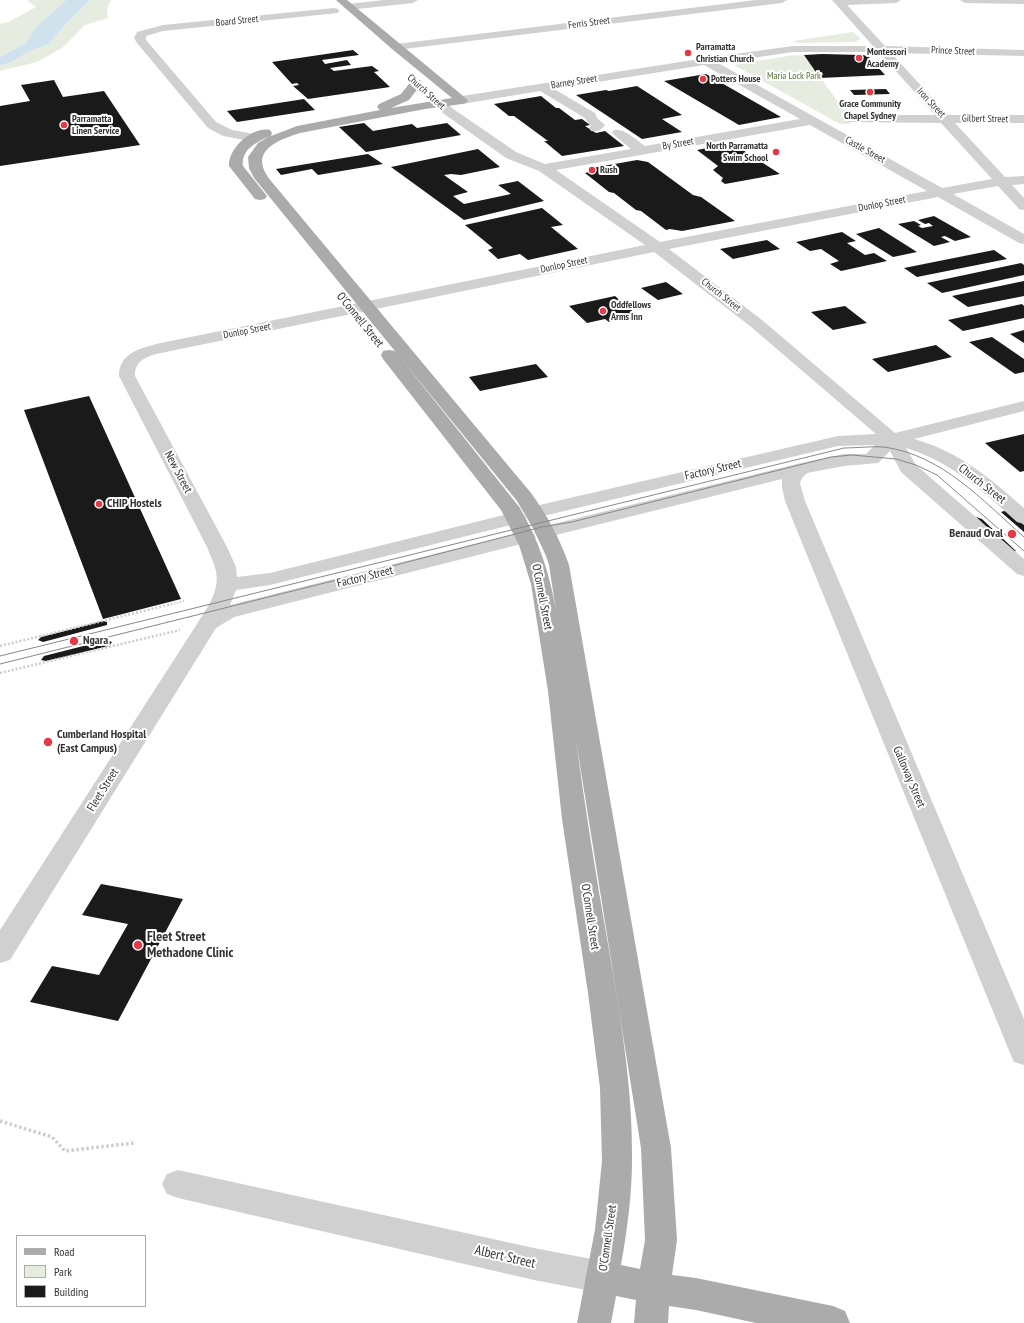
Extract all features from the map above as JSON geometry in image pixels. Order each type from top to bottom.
[{"type":"main road","points":[[323,0],[337,13]]},
{"type":"main road","name":"Church Street","points":[[344,4],[462,100]]},
{"type":"main road","name":"Church Street","points":[[406,74],[440,103]]},
{"type":"main road","points":[[327,279],[236,166],[234,160],[236,156],[255,138],[289,126],[372,110],[390,105],[405,97],[416,83]]},
{"type":"main road","name":"Barney Street","points":[[272,140],[283,135],[311,127],[462,100]]},
{"type":"main road","name":"O'Connell Street","points":[[272,140],[256,154],[254,162],[258,174],[296,222],[354,304],[510,508],[553,547],[559,565],[581,689],[656,1148],[661,1240],[653,1288],[651,1323]]},
{"type":"main road","name":"O'Connell Street","points":[[530,525],[557,683],[574,819],[602,993],[615,1088],[617,1161],[611,1230],[594,1323]]},
{"type":"main road","name":"Albert Street","points":[[602,1277],[653,1288],[696,1294],[833,1323]]},
{"type":"street","points":[[344,4],[413,0]]},
{"type":"street","name":"Ferris Street","points":[[396,47],[782,0]]},
{"type":"street","points":[[837,1],[896,0]]},
{"type":"street","points":[[965,0],[1024,1]]},
{"type":"street","name":"Iron Street","points":[[837,1],[1024,206]]},
{"type":"street","name":"Board Street","points":[[255,138],[218,130],[212,125],[141,41],[141,34],[163,28],[337,13]]},
{"type":"street","name":"Barney Street","points":[[462,100],[706,61],[793,49],[881,49]]},
{"type":"street","name":"Prince Street","points":[[881,49],[1024,53]]},
{"type":"street","name":"Castle Street","points":[[706,61],[1024,240]]},
{"type":"street","points":[[542,87],[591,116],[591,119],[599,125],[595,128]]},
{"type":"street","name":"Church Street","points":[[462,100],[476,112]]},
{"type":"street","name":"Church Street","points":[[440,103],[448,111],[511,155],[542,167],[657,247],[756,323],[892,439],[908,468],[1024,570]]},
{"type":"street","points":[[851,119],[945,118]]},
{"type":"street","name":"Gilbert Street","points":[[945,118],[1024,119]]},
{"type":"street","name":"By Street","points":[[542,167],[811,121]]},
{"type":"street","points":[[618,133],[643,150]]},
{"type":"street","name":"Church Street","points":[[518,144],[530,152],[542,167]]},
{"type":"street","name":"Dunlop Street","points":[[130,362],[136,356],[162,348],[354,304],[1002,181],[1024,180]]},
{"type":"street","name":"New Street","points":[[130,362],[127,366],[127,376],[217,547],[227,573],[227,585]]},
{"type":"street","name":"Factory Street","points":[[208,624],[227,612],[530,525],[838,441],[892,439],[1024,406]]},
{"type":"street","points":[[867,460],[873,458],[892,439]]},
{"type":"street","name":"Church Street","points":[[892,439],[935,452],[961,466],[977,477],[1024,518]]},
{"type":"street","name":"Factory Street","points":[[227,585],[270,579],[744,482],[844,460],[867,460]]},
{"type":"street","name":"Church Street","points":[[867,460],[894,464],[908,468]]},
{"type":"street","name":"Galloway Street","points":[[801,469],[792,475],[791,478],[791,487],[795,501],[1024,1053]]},
{"type":"street","points":[[744,482],[767,486],[795,501]]},
{"type":"street","name":"Fleet Street","points":[[0,952],[208,624],[221,601],[227,585]]},
{"type":"street","name":"Albert Street","points":[[178,1184],[526,1262],[602,1277]]},
{"type":"path","points":[[0,646],[184,601]]},
{"type":"path","points":[[0,673],[184,629]]},
{"type":"path","points":[[0,1121],[52,1137],[65,1151],[134,1143]]},
{"type":"green space","points":[[27,0],[66,0],[36,27],[26,43],[0,57],[0,24],[9,22],[36,7]]},
{"type":"green space","points":[[90,0],[111,0],[107,8],[108,18],[85,25],[62,48],[37,62],[0,71],[0,65],[7,64],[30,51],[49,44]]},
{"type":"green space","points":[[853,32],[860,38],[857,42],[797,43],[793,41]]},
{"type":"green space","name":"Maria Lock Park","points":[[804,55],[846,113],[850,124],[840,124],[734,65],[788,56]]},
{"type":"water","points":[[66,0],[90,0],[49,44],[30,51],[7,64],[0,65],[0,57],[26,43],[36,27]]},
{"type":"building","points":[[353,50],[359,55],[322,60],[325,64],[347,60],[351,65],[330,68],[334,71],[372,66],[379,71],[374,72],[390,87],[308,99],[293,86],[299,85],[297,83],[292,84],[272,62]]},
{"type":"building","points":[[822,54],[868,56],[885,75],[820,78],[804,55]]},
{"type":"building","points":[[706,74],[781,117],[739,125],[664,81]]},
{"type":"building","name":"Parramatta Linen Service","points":[[54,80],[63,97],[104,91],[140,145],[0,166],[0,106],[30,101],[21,85]]},
{"type":"building","points":[[637,86],[682,115],[662,119],[682,132],[642,139],[576,95]]},
{"type":"building","name":"Grace Community Chapel Sydney","points":[[886,89],[890,94],[854,95],[850,90]]},
{"type":"building","points":[[541,96],[575,120],[582,119],[590,125],[585,126],[596,133],[605,131],[624,146],[562,156],[544,141],[548,141],[514,116],[509,116],[494,104]]},
{"type":"building","points":[[304,99],[315,110],[237,122],[227,111]]},
{"type":"building","points":[[894,100],[899,106],[869,107],[865,101]]},
{"type":"building","points":[[364,123],[373,131],[412,124],[417,128],[447,123],[461,135],[366,152],[339,127]]},
{"type":"building","points":[[732,143],[780,174],[725,184],[721,181],[723,178],[713,170],[718,166],[697,150]]},
{"type":"building","points":[[478,149],[500,167],[461,175],[444,175],[468,192],[453,196],[464,204],[511,194],[498,185],[518,181],[544,201],[464,220],[391,167]]},
{"type":"building","points":[[368,154],[383,164],[318,175],[312,169],[281,175],[276,169]]},
{"type":"building","points":[[637,160],[648,162],[693,195],[701,197],[735,221],[682,231],[670,229],[666,230],[614,193],[609,192],[585,173],[589,172],[592,168]]},
{"type":"building","points":[[542,208],[563,225],[551,227],[578,249],[528,260],[520,254],[498,259],[488,250],[493,248],[465,225]]},
{"type":"building","points":[[934,216],[971,237],[955,241],[945,236],[941,237],[950,242],[934,246],[898,224],[914,221],[921,225],[918,226],[922,228],[933,226],[929,223],[925,224],[918,220]]},
{"type":"building","points":[[879,228],[917,252],[893,257],[856,234]]},
{"type":"building","points":[[842,232],[856,241],[847,243],[865,255],[874,253],[887,261],[841,271],[830,264],[839,261],[821,249],[810,251],[796,242]]},
{"type":"building","points":[[767,240],[780,249],[733,259],[720,249]]},
{"type":"building","points":[[994,250],[1007,259],[917,277],[904,268]]},
{"type":"building","points":[[1021,263],[1024,265],[1024,275],[942,293],[927,283]]},
{"type":"building","points":[[1024,281],[1024,296],[968,307],[952,296]]},
{"type":"building","points":[[666,282],[683,294],[658,300],[641,288]]},
{"type":"building","name":"Oddfellows Arms Inn","points":[[615,296],[637,315],[609,322],[605,319],[587,323],[569,306]]},
{"type":"building","points":[[1022,304],[1024,306],[1024,318],[963,331],[948,320]]},
{"type":"building","points":[[845,306],[867,323],[833,330],[811,312]]},
{"type":"building","points":[[1024,330],[1024,343],[1010,334]]},
{"type":"building","points":[[992,337],[1024,359],[1024,372],[1015,374],[969,342]]},
{"type":"building","points":[[936,345],[952,357],[888,372],[872,359]]},
{"type":"building","points":[[536,364],[548,377],[480,391],[469,377]]},
{"type":"building","name":"CHIP Hostels","points":[[89,396],[181,599],[103,619],[24,410]]},
{"type":"building","points":[[1024,434],[1024,471],[1020,472],[985,443]]},
{"type":"building","points":[[1001,512],[1009,512],[1024,525],[1024,532]]},
{"type":"building","points":[[976,517],[982,519],[1016,551],[1013,552]]},
{"type":"building","points":[[103,621],[107,622],[107,625],[43,642],[38,640],[41,637]]},
{"type":"building","points":[[107,640],[112,642],[109,646],[46,661],[41,660],[44,656]]},
{"type":"building","name":"Fleet Street Methadone Clinic","points":[[101,884],[183,899],[118,1021],[30,1002],[52,966],[99,975],[128,924],[82,915]]},
{"type":"tram line","points":[[0,656],[844,448],[884,447],[905,452],[924,459],[943,469],[977,494],[1024,537]]},
{"type":"tram line","points":[[0,664],[369,572],[542,527],[572,522],[831,457],[852,455],[896,459],[916,465],[937,475],[1024,551]]},
{"type":"place","name":"Parramatta Christian Church","points":[[688,53]]},
{"type":"place","name":"Montessori Academy","points":[[859,58]]},
{"type":"place","name":"Potters House","points":[[703,79]]},
{"type":"place","name":"Grace Community Chapel Sydney","points":[[870,92]]},
{"type":"place","name":"Parramatta Linen Service","points":[[64,125]]},
{"type":"place","name":"North Parramatta Swim School","points":[[776,152]]},
{"type":"place","name":"Rush","points":[[592,170]]},
{"type":"place","name":"Oddfellows Arms Inn","points":[[603,311]]},
{"type":"place","name":"CHIP Hostels","points":[[99,504]]},
{"type":"place","name":"Benaud Oval","points":[[1012,534]]},
{"type":"place","name":"Ngara","points":[[74,641]]},
{"type":"place","name":"Cumberland Hospital (East Campus)","points":[[48,742]]},
{"type":"place","name":"Fleet Street Methadone Clinic","points":[[138,945]]}]
